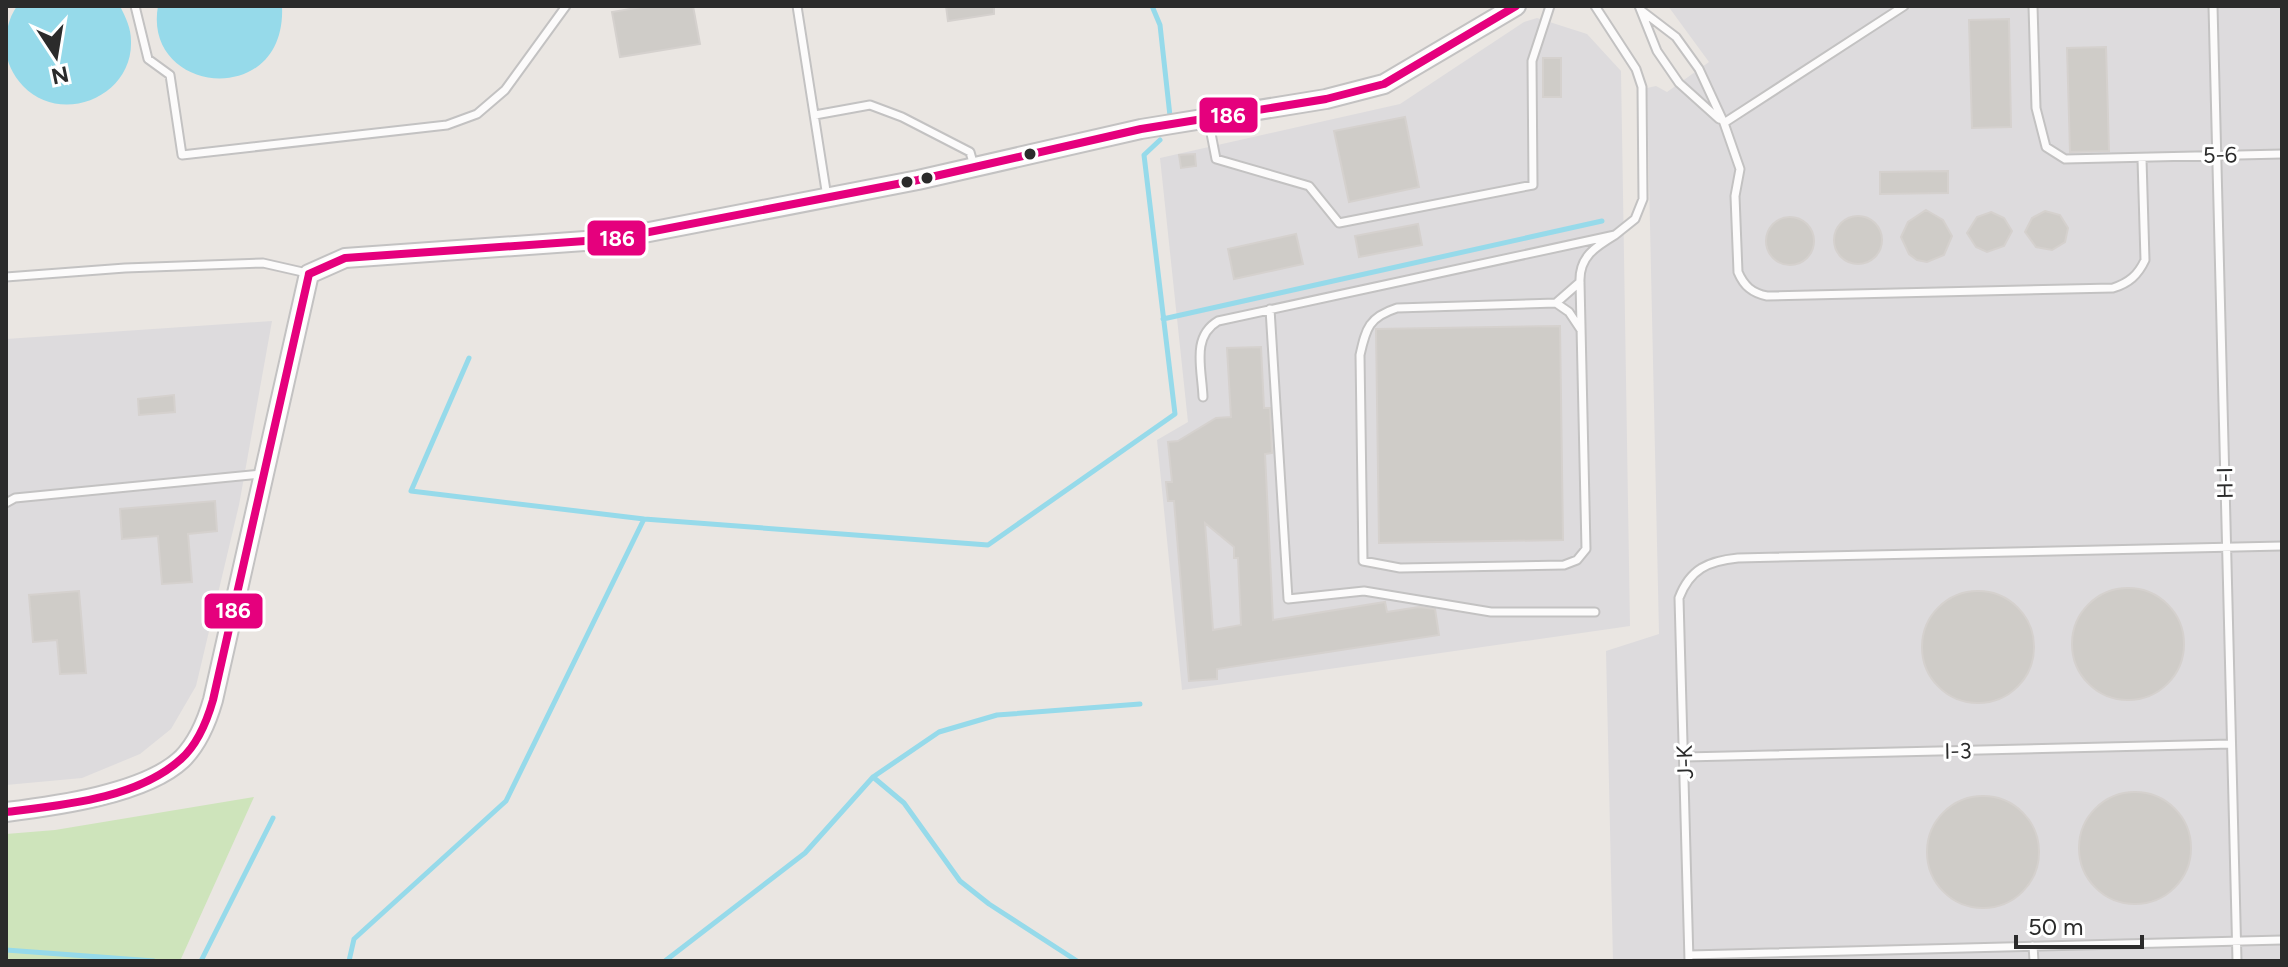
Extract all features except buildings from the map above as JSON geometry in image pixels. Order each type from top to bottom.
[{"type":"street","points":[[6,812],[94,797],[127,788],[167,771],[183,758],[199,737],[213,700],[309,274],[345,258],[613,239],[827,199],[1141,129],[1326,99],[1384,84],[1516,6]]},
{"type":"lane","points":[[135,6],[148,59],[170,75],[182,155],[447,125],[477,114],[505,90],[566,6]]},
{"type":"lane","points":[[797,6],[827,199]]},
{"type":"lane","points":[[1208,118],[1216,159],[1309,186],[1339,223],[1533,185],[1532,61],[1550,6]]},
{"type":"lane","points":[[1581,330],[1569,312],[1556,303],[1397,308],[1379,314],[1370,323],[1360,355],[1363,561],[1400,568],[1564,565],[1577,560],[1586,549],[1580,282],[1585,257],[1635,219],[1643,199],[1642,87],[1636,69],[1595,6]]},
{"type":"lane","points":[[1724,123],[1904,6]]},
{"type":"lane","name":"5-6","points":[[2033,6],[2036,108],[2046,147],[2065,159],[2282,154]]},
{"type":"lane","name":"H-I","points":[[2213,6],[2237,961]]},
{"type":"lane","points":[[1641,9],[1657,51],[1679,83],[1724,123]]},
{"type":"lane","points":[[1641,9],[1676,37],[1699,69],[1724,123],[1740,169],[1735,196],[1738,272],[1748,289],[1756,294],[2113,288],[2125,284],[2141,269],[2145,260],[2142,159]]},
{"type":"lane","points":[[815,115],[870,105],[902,117],[970,152],[974,168]]},
{"type":"lane","points":[[1203,397],[1200,342],[1207,327],[1218,321],[1615,235]]},
{"type":"lane","points":[[6,277],[125,268],[263,263],[309,274]]},
{"type":"lane","points":[[1556,303],[1580,282]]},
{"type":"lane","points":[[1270,309],[1288,599],[1364,591],[1491,612],[1595,612]]},
{"type":"lane","points":[[6,503],[15,498],[265,474]]},
{"type":"lane","points":[[2226,548],[2282,546]]},
{"type":"lane","name":"J-K","points":[[1689,958],[1679,598],[1685,584],[1697,570],[1719,560],[1738,558],[2226,548]]},
{"type":"lane","name":"I-3","points":[[1685,757],[2231,744]]},
{"type":"lane","points":[[1689,958],[2282,940]]},
{"type":"lane","points":[[2033,946],[2034,961]]},
{"type":"shaded area","points":[[1668,6],[2282,6],[2282,961],[1613,961],[1606,651],[1659,634],[1647,88],[1656,86],[1667,92],[1709,62]]},
{"type":"shaded area","points":[[1537,18],[1587,34],[1621,71],[1630,626],[1182,690],[1157,440],[1188,422],[1160,158],[1400,104],[1524,22]]},
{"type":"shaded area","points":[[272,321],[239,505],[196,686],[171,729],[140,754],[82,778],[6,785],[6,339]]},
{"type":"green space","points":[[254,797],[180,961],[6,961],[6,834],[55,830]]},
{"type":"water","points":[[17,6],[120,6],[131,41],[128,61],[120,77],[108,90],[92,100],[56,104],[39,98],[19,82],[7,58],[7,31]]},
{"type":"water","points":[[158,6],[282,6],[277,40],[262,62],[241,75],[216,78],[192,73],[171,58],[159,36]]},
{"type":"waterway","points":[[1152,6],[1160,25],[1170,116]]},
{"type":"waterway","points":[[349,961],[354,939],[506,801],[644,519],[988,545],[1175,414],[1144,155],[1160,140]]},
{"type":"waterway","points":[[1163,319],[1602,221]]},
{"type":"waterway","points":[[469,358],[411,491],[644,519]]},
{"type":"waterway","points":[[665,961],[805,853],[873,777],[939,732],[997,715],[1140,704]]},
{"type":"waterway","points":[[873,777],[904,803],[960,881],[989,904],[1077,961]]},
{"type":"waterway","points":[[201,961],[273,818]]},
{"type":"waterway","points":[[6,950],[154,961]]},
{"type":"transit line","name":"186","points":[[309,274],[345,258],[613,239],[918,180],[1141,129],[1326,99],[1384,84],[1516,6]]},
{"type":"transit line","name":"186","points":[[6,812],[75,803],[121,792],[163,772],[181,759],[197,739],[213,700],[309,274]]}]
